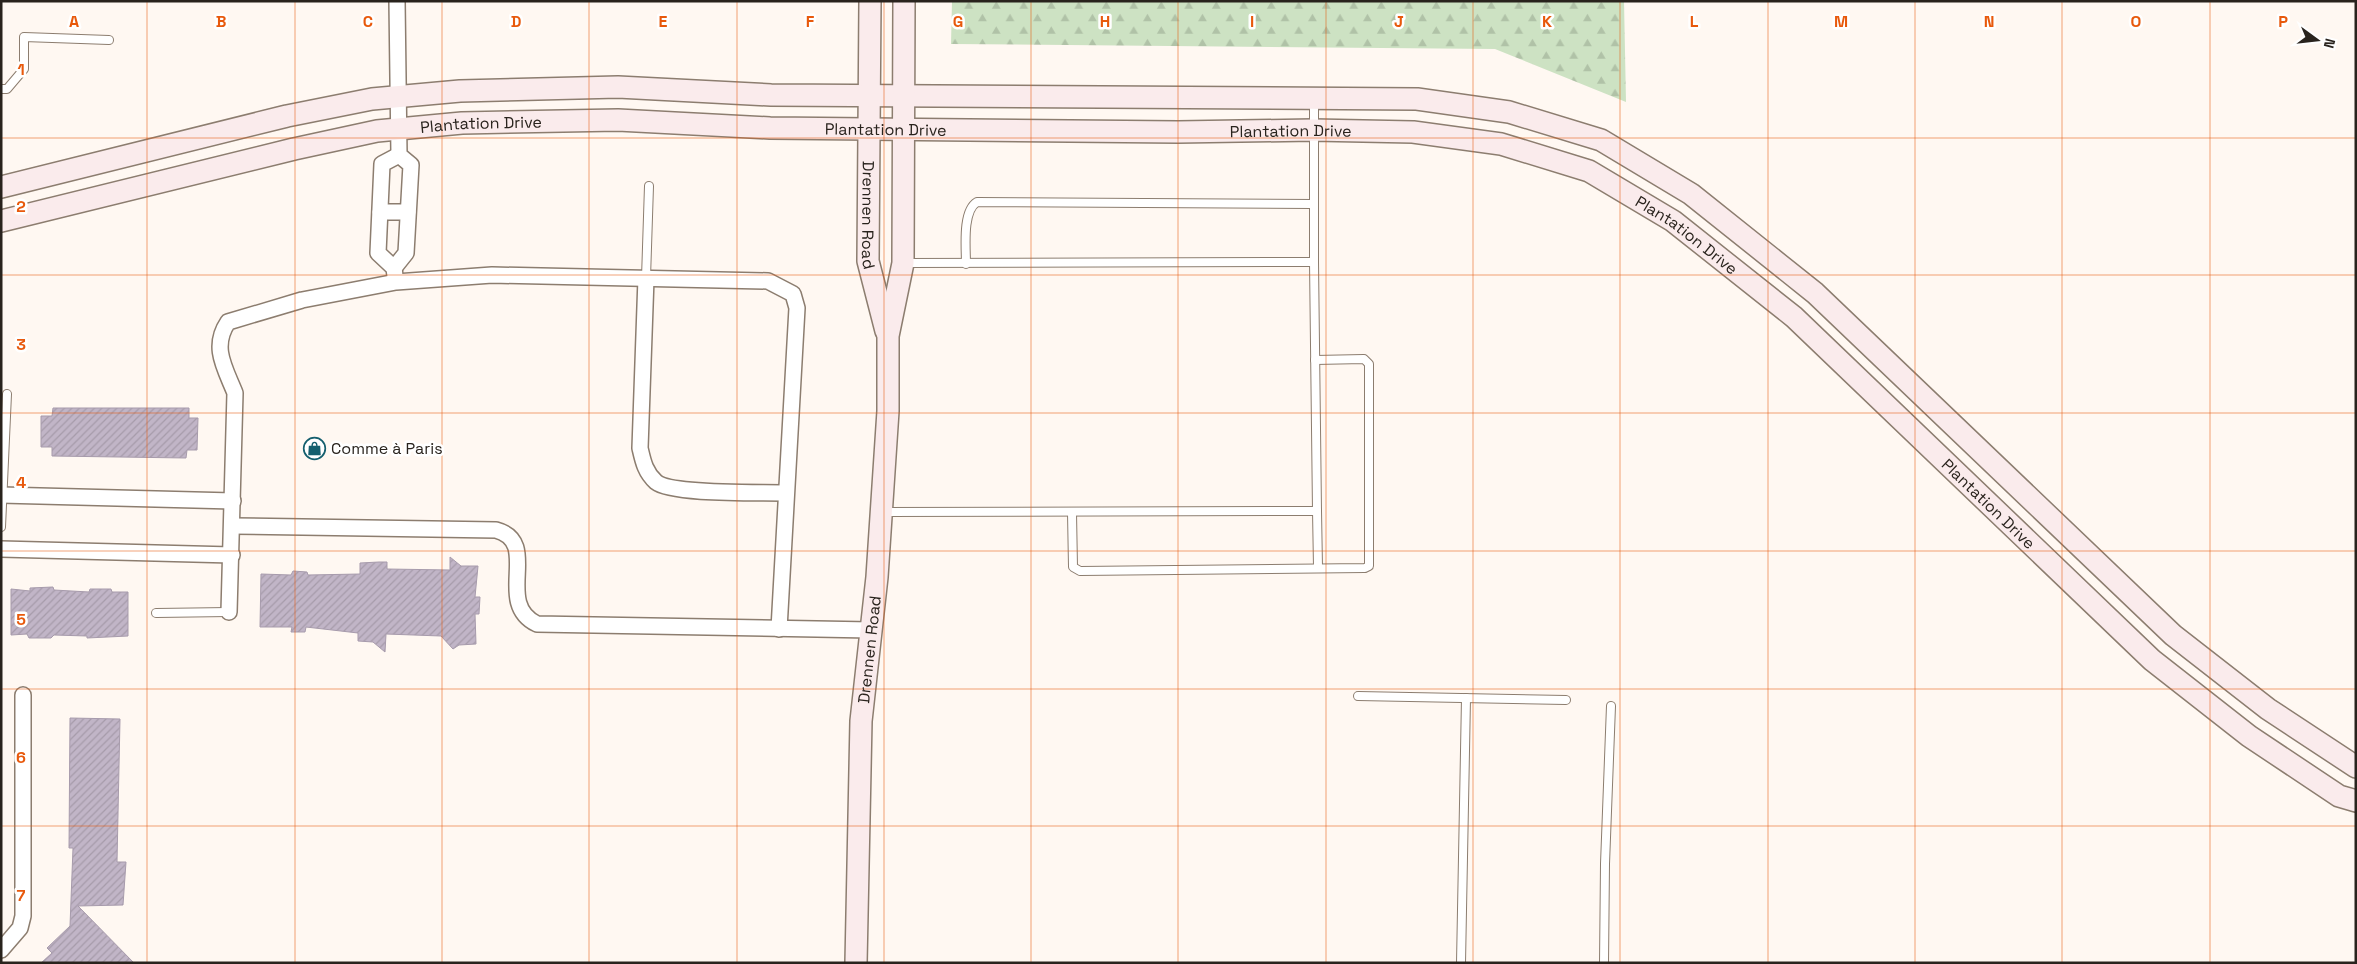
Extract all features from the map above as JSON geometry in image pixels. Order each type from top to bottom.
[{"type":"street","points":[[395,275],[406,253],[410,165],[399,155],[397,1]]},
{"type":"street","name":"Drennen Road","points":[[870,1],[868,262],[888,336]]},
{"type":"street","name":"Drennen Road","points":[[856,963],[862,721],[888,411],[888,336],[903,263],[904,1]]},
{"type":"street","name":"Plantation Drive","points":[[1,187],[287,116],[372,99],[460,91],[618,87],[772,95],[1314,100],[1417,99],[1508,112],[1601,140],[1691,194],[1815,293],[2173,635],[2268,710],[2356,767]]},
{"type":"street","name":"Plantation Drive","points":[[1,221],[294,149],[377,132],[462,123],[618,120],[770,128],[1413,132],[1501,144],[1589,171],[1673,221],[1794,317],[2152,660],[2249,736],[2339,796],[2356,801]]},
{"type":"street","points":[[1610,183],[1623,153]]},
{"type":"street","points":[[395,275],[378,253],[382,164],[399,155]]},
{"type":"street","points":[[380,212],[408,212]]},
{"type":"street","points":[[229,612],[235,393],[222,360],[219,343],[228,322],[395,275],[492,275],[768,281],[793,294],[797,308],[779,629]]},
{"type":"street","points":[[646,278],[640,448],[644,468],[657,483],[677,489],[786,493]]},
{"type":"street","points":[[2,495],[233,501]]},
{"type":"street","points":[[232,526],[496,530],[512,536],[516,545],[520,611],[528,620],[537,624],[871,630]]},
{"type":"street","points":[[1,549],[232,555]]},
{"type":"street","points":[[1,950],[20,928],[23,916],[23,694]]},
{"type":"lane","points":[[1,89],[7,89],[24,69],[24,36],[109,40]]},
{"type":"lane","points":[[1314,100],[1318,568]]},
{"type":"lane","points":[[646,278],[649,186]]},
{"type":"lane","points":[[966,264],[968,218],[971,208],[977,202],[1314,204]]},
{"type":"lane","points":[[903,263],[1314,262]]},
{"type":"lane","points":[[1072,513],[1073,567],[1076,570],[1369,566],[1369,364],[1364,359],[1315,360]]},
{"type":"lane","points":[[1,527],[7,394]]},
{"type":"lane","points":[[881,512],[1317,511]]},
{"type":"lane","points":[[156,613],[229,612]]},
{"type":"lane","points":[[1358,696],[1566,700]]},
{"type":"lane","points":[[1461,963],[1466,698]]},
{"type":"lane","points":[[1604,963],[1605,864],[1611,706]]},
{"type":"green space","points":[[952,1],[1624,1],[1626,102],[1495,49],[951,44]]},
{"type":"building","points":[[53,408],[189,408],[189,418],[198,418],[197,450],[187,450],[186,458],[52,456],[52,447],[41,447],[41,416],[52,416]]},
{"type":"building","points":[[450,557],[461,566],[478,566],[475,597],[480,597],[479,614],[475,614],[476,644],[459,645],[453,649],[441,636],[386,634],[385,652],[373,642],[358,641],[358,633],[306,627],[305,632],[291,632],[292,627],[260,627],[261,574],[291,575],[293,571],[307,572],[308,575],[360,574],[360,563],[379,562],[387,562],[387,569],[450,570]]},
{"type":"building","points":[[53,587],[54,590],[89,592],[90,589],[111,589],[112,592],[128,592],[128,636],[87,638],[87,636],[54,635],[51,638],[29,638],[27,634],[11,635],[11,589],[30,591],[30,588]]},
{"type":"building","points":[[70,718],[120,719],[117,862],[126,862],[123,905],[78,906],[134,963],[41,963],[52,953],[47,948],[70,926],[73,848],[69,848]]},
{"type":"place","name":"Comme à Paris","points":[[315,448]]}]
